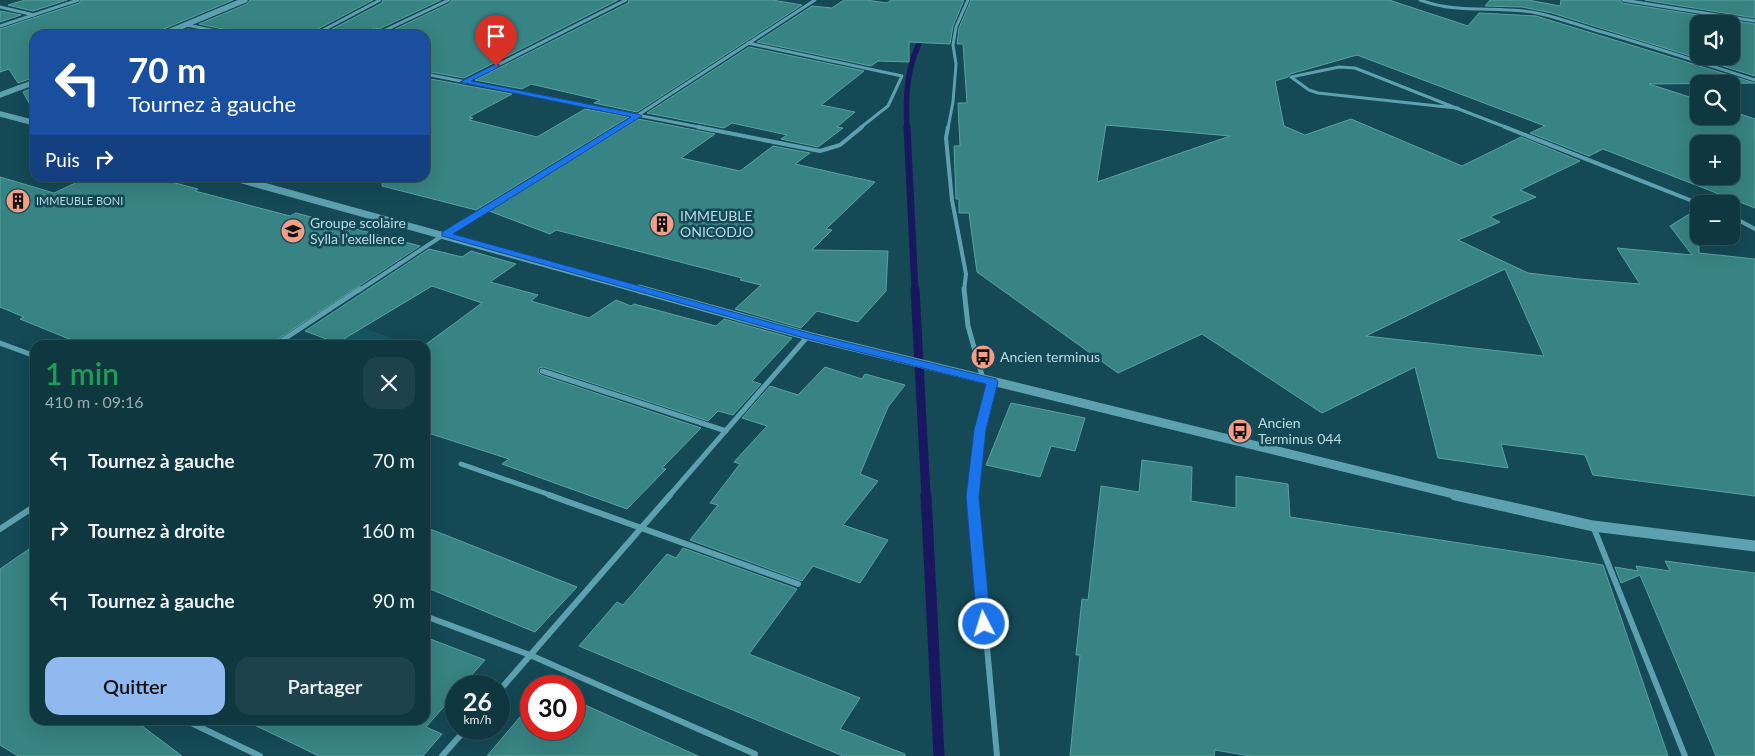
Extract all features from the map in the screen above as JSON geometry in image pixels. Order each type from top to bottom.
[{"type":"street","points":[[0,26],[78,0]]},
{"type":"street","points":[[175,30],[245,0]]},
{"type":"street","points":[[323,30],[380,0]]},
{"type":"street","points":[[386,30],[449,0]]},
{"type":"street","points":[[464,82],[626,0]]},
{"type":"street","points":[[283,340],[445,234],[638,116],[815,0]]},
{"type":"street","points":[[968,0],[956,27],[953,45],[956,64],[953,102],[946,138],[952,200],[966,274],[963,283],[965,300],[971,338],[984,380],[973,497],[997,756]]},
{"type":"street","points":[[1420,0],[1434,5],[1466,10],[1504,9],[1537,13],[1755,80]]},
{"type":"street","points":[[1623,0],[1755,21]]},
{"type":"street","points":[[0,7],[34,15]]},
{"type":"street","points":[[187,26],[209,30]]},
{"type":"street","points":[[430,75],[820,151],[840,145],[888,106],[902,76],[748,44]]},
{"type":"street","points":[[1458,108],[1318,93],[1309,90],[1291,77],[1347,66],[1458,108],[1690,200]]},
{"type":"street","points":[[0,95],[30,84]]},
{"type":"street","points":[[0,114],[30,122]]},
{"type":"street","points":[[250,182],[445,234],[808,336],[1381,478],[1593,526],[1755,546]]},
{"type":"street","points":[[1740,221],[1755,229]]},
{"type":"street","points":[[510,678],[808,336]]},
{"type":"street","points":[[0,344],[30,354]]},
{"type":"street","points":[[542,370],[726,430]]},
{"type":"street","points":[[461,464],[798,584]]},
{"type":"street","points":[[0,530],[30,509]]},
{"type":"street","points":[[1593,526],[1685,756]]},
{"type":"street","points":[[430,618],[530,655],[755,754]]},
{"type":"street","points":[[195,725],[260,756]]},
{"type":"street","points":[[442,756],[456,740]]},
{"type":"shaded area","points":[[350,324],[398,340],[327,340]]},
{"type":"building","points":[[25,0],[67,0],[33,11],[8,5]]},
{"type":"building","points":[[81,0],[233,0],[161,30],[30,30],[30,79],[18,83],[9,69],[0,72],[0,29],[79,3]]},
{"type":"building","points":[[250,0],[373,0],[316,30],[228,30],[199,24],[247,4]]},
{"type":"building","points":[[383,0],[441,0],[379,29],[331,30],[382,3]]},
{"type":"building","points":[[452,0],[618,0],[464,78],[430,72],[430,30],[393,30],[450,3]]},
{"type":"building","points":[[629,0],[772,0],[802,5],[637,112],[594,103],[600,100],[531,84],[522,89],[475,80],[628,3]]},
{"type":"building","points":[[844,0],[866,0],[887,3],[891,0],[964,0],[953,26],[950,44],[909,42],[909,62],[878,61],[871,66],[757,42],[812,6],[832,8]]},
{"type":"building","points":[[971,0],[1389,0],[1468,26],[1479,13],[1536,16],[1690,63],[1690,65],[1696,65],[1729,75],[1690,75],[1690,84],[1649,84],[1690,97],[1690,125],[1740,125],[1740,114],[1755,119],[1755,208],[1740,202],[1740,195],[1722,195],[1696,185],[1740,185],[1740,135],[1690,135],[1690,183],[1603,149],[1589,156],[1530,133],[1545,126],[1357,55],[1290,74],[1288,77],[1275,81],[1284,126],[1305,135],[1351,119],[1462,166],[1521,137],[1580,161],[1520,190],[1536,197],[1490,217],[1500,222],[1458,240],[1528,273],[1640,284],[1617,248],[1692,255],[1670,226],[1690,214],[1690,245],[1699,245],[1699,253],[1755,259],[1755,496],[1593,475],[1585,455],[1501,444],[1508,468],[1438,458],[1415,367],[1322,413],[1202,334],[1118,373],[977,272],[969,213],[959,213],[959,199],[956,199],[954,146],[960,146],[958,103],[967,103],[963,44],[957,44],[959,28]],"holes":[[[1106,125],[1230,136],[1097,182]],[[1505,269],[1544,356],[1366,336],[1437,301]]]},
{"type":"building","points":[[1490,0],[1528,0],[1560,6],[1561,0],[1620,0],[1622,3],[1698,15],[1690,15],[1690,56],[1552,13],[1522,7],[1485,6]]},
{"type":"building","points":[[1645,0],[1755,0],[1755,18]]},
{"type":"building","points":[[0,11],[21,15],[0,22]]},
{"type":"building","points":[[1740,22],[1755,24],[1755,76],[1720,65],[1740,65]]},
{"type":"building","points":[[749,47],[864,71],[821,105],[855,112],[837,127],[843,128],[818,147],[781,139],[787,135],[732,123],[724,128],[647,113]]},
{"type":"building","points":[[1740,78],[1755,83],[1740,83]]},
{"type":"building","points":[[430,79],[512,94],[469,117],[473,118],[469,120],[537,137],[585,109],[629,117],[476,210],[382,186],[382,182],[430,182]]},
{"type":"building","points":[[30,89],[30,105],[23,92]]},
{"type":"building","points":[[638,119],[715,134],[681,158],[740,171],[773,146],[810,153],[795,164],[875,182],[826,229],[832,230],[812,250],[888,251],[886,291],[858,322],[817,311],[801,328],[735,309],[761,285],[740,280],[742,278],[556,230],[550,234],[489,211]]},
{"type":"building","points":[[0,177],[54,193],[77,182],[171,182],[198,189],[195,191],[290,216],[296,213],[420,246],[277,340],[72,340],[20,319],[24,317],[0,307]]},
{"type":"building","points":[[429,249],[462,257],[471,251],[516,264],[490,282],[538,295],[531,301],[589,318],[616,300],[631,306],[634,304],[716,326],[724,319],[792,338],[752,381],[761,384],[733,415],[718,411],[708,421],[543,367],[539,368],[538,372],[541,375],[701,428],[662,468],[666,469],[627,509],[502,464],[509,459],[430,434],[430,341],[482,303],[432,286],[342,340],[329,340],[305,331]]},
{"type":"building","points":[[825,367],[862,379],[865,374],[905,385],[888,407],[860,474],[878,481],[843,525],[888,540],[860,583],[813,566],[802,581],[690,540],[718,505],[710,503],[740,464],[734,462],[767,426],[742,418],[770,386],[798,395]]},
{"type":"building","points":[[1011,403],[1085,418],[1075,451],[1051,446],[1040,477],[986,465]]},
{"type":"building","points":[[1142,460],[1192,467],[1191,501],[1236,508],[1236,476],[1288,484],[1290,517],[1603,565],[1668,756],[1250,756],[1215,750],[1214,756],[1070,756],[1080,655],[1076,655],[1082,599],[1088,600],[1101,486],[1139,492]]},
{"type":"building","points":[[430,529],[577,587],[535,632],[430,589]]},
{"type":"building","points":[[30,548],[30,725],[141,725],[182,756],[18,756],[0,745],[0,569]]},
{"type":"building","points":[[683,548],[797,589],[749,654],[860,698],[840,729],[905,754],[905,756],[843,756],[579,646],[617,602],[623,605],[667,554],[676,558]]},
{"type":"building","points":[[1665,561],[1755,573],[1755,756],[1716,756],[1640,575],[1621,583],[1615,567],[1638,571],[1636,566],[1670,571]]},
{"type":"building","points":[[430,639],[485,660],[472,675],[445,675],[445,705],[430,722]]},
{"type":"building","points":[[585,705],[698,756],[487,756],[501,740],[510,740],[510,729],[520,717],[520,740],[585,740]]},
{"type":"building","points":[[254,725],[428,725],[426,727],[442,734],[423,756],[319,756]]},
{"type":"waterway","points":[[907,128],[906,103],[908,79],[914,56],[924,33]]},
{"type":"waterway","points":[[907,127],[915,291]]},
{"type":"waterway","points":[[915,289],[926,496]]},
{"type":"waterway","points":[[926,495],[939,756]]},
{"type":"place","name":"IMMEUBLE BONI","points":[[18,201]]},
{"type":"place","name":"IMMEUBLE ONICODJO","points":[[662,224]]},
{"type":"place","name":"Groupe scolaire Sylla l’exellence","points":[[293,231]]},
{"type":"place","name":"Ancien terminus","points":[[983,357]]},
{"type":"place","name":"Ancien Terminus 044","points":[[1240,431]]},
{"type":"route","points":[[496,66],[464,82],[638,116],[445,234],[808,336],[992,382],[980,430],[973,497],[984,624]]}]
